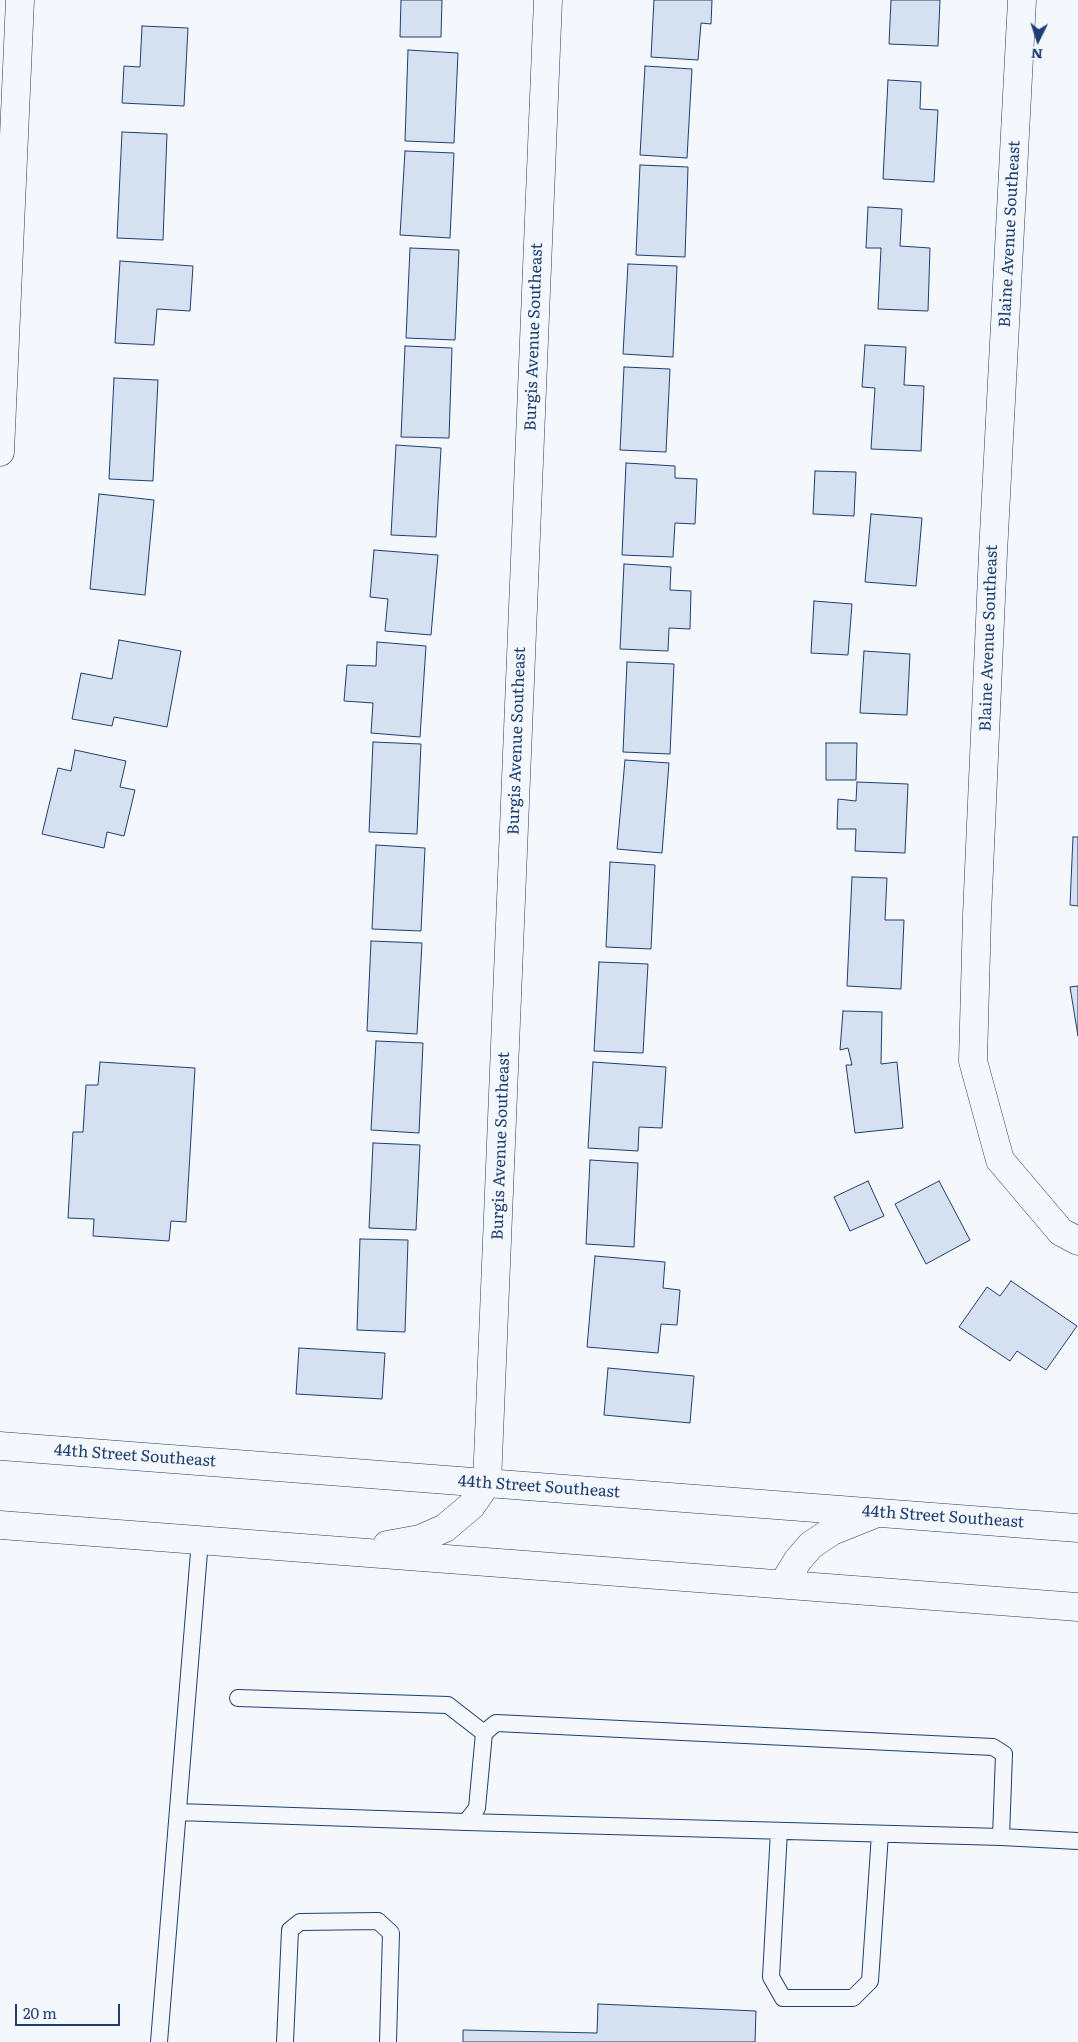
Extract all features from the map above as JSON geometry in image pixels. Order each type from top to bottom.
[{"type":"street","points":[[0,452],[20,0]]},
{"type":"street","name":"Burgis Avenue Southeast","points":[[487,1483],[548,0]]},
{"type":"street","name":"Blaine Avenue Southeast","points":[[1022,0],[993,553],[977,916],[973,1061],[1000,1160],[1061,1232],[1078,1241]]},
{"type":"street","name":"44th Street Southeast","points":[[0,1446],[1078,1528]]},
{"type":"street","points":[[351,1552],[420,1539],[445,1528],[471,1506],[487,1483]]},
{"type":"street","points":[[783,1584],[798,1560],[811,1545],[832,1531],[878,1513]]},
{"type":"street","points":[[0,1525],[1078,1607]]},
{"type":"lane","points":[[159,2042],[200,1540]]},
{"type":"lane","points":[[238,1698],[448,1704],[484,1733]]},
{"type":"lane","points":[[466,1822],[476,1808],[484,1733],[496,1723],[993,1747],[1004,1754],[1001,1837]]},
{"type":"lane","points":[[178,1812],[1001,1837],[1078,1841]]},
{"type":"lane","points":[[779,1831],[771,1977],[783,1998],[853,1998],[870,1981],[880,1834]]},
{"type":"lane","points":[[285,2042],[290,1930],[300,1922],[378,1921],[391,1933],[388,2042]]},
{"type":"building","points":[[401,0],[442,0],[441,37],[400,37]]},
{"type":"building","points":[[654,0],[712,0],[711,24],[701,23],[698,60],[651,57]]},
{"type":"building","points":[[891,0],[940,0],[938,46],[889,44]]},
{"type":"building","points":[[142,26],[188,28],[184,106],[122,103],[124,66],[140,67]]},
{"type":"building","points":[[408,50],[458,53],[454,143],[405,141]]},
{"type":"building","points":[[645,66],[692,69],[687,158],[640,155]]},
{"type":"building","points":[[888,80],[921,82],[920,109],[938,110],[934,182],[883,179]]},
{"type":"building","points":[[122,132],[167,134],[163,240],[117,238]]},
{"type":"building","points":[[405,151],[454,153],[450,238],[400,235]]},
{"type":"building","points":[[640,165],[688,167],[685,257],[636,255]]},
{"type":"building","points":[[868,207],[902,209],[900,246],[930,248],[928,311],[878,309],[881,248],[866,248]]},
{"type":"building","points":[[410,248],[459,250],[455,340],[406,338]]},
{"type":"building","points":[[120,261],[193,266],[190,311],[157,309],[154,345],[115,343]]},
{"type":"building","points":[[628,264],[677,266],[673,357],[623,354]]},
{"type":"building","points":[[865,345],[906,347],[904,385],[924,386],[921,451],[871,449],[875,388],[862,387]]},
{"type":"building","points":[[405,346],[452,348],[449,438],[401,437]]},
{"type":"building","points":[[624,367],[670,369],[666,452],[620,450]]},
{"type":"building","points":[[114,378],[158,380],[153,481],[109,479]]},
{"type":"building","points":[[396,445],[441,448],[436,537],[391,535]]},
{"type":"building","points":[[626,463],[675,466],[675,478],[697,479],[695,524],[675,523],[673,557],[622,555]]},
{"type":"building","points":[[815,471],[856,472],[854,516],[813,514]]},
{"type":"building","points":[[99,494],[154,500],[145,595],[90,589]]},
{"type":"building","points":[[871,514],[922,518],[916,586],[865,582]]},
{"type":"building","points":[[374,550],[438,555],[431,635],[385,631],[388,599],[370,597]]},
{"type":"building","points":[[624,564],[671,567],[670,590],[691,591],[690,629],[669,628],[668,651],[620,649]]},
{"type":"building","points":[[814,601],[852,604],[848,655],[811,653]]},
{"type":"building","points":[[119,640],[181,651],[167,727],[114,717],[112,726],[72,719],[81,673],[112,679]]},
{"type":"building","points":[[377,642],[426,646],[420,737],[371,733],[373,703],[344,701],[347,665],[376,666]]},
{"type":"building","points":[[864,651],[910,654],[907,715],[860,713]]},
{"type":"building","points":[[627,662],[674,664],[670,754],[623,752]]},
{"type":"building","points":[[373,742],[421,744],[417,834],[369,832]]},
{"type":"building","points":[[826,743],[857,743],[856,780],[826,780]]},
{"type":"building","points":[[75,750],[126,761],[120,787],[135,790],[124,836],[107,832],[104,848],[42,834],[58,768],[71,771]]},
{"type":"building","points":[[625,760],[669,763],[662,853],[617,849]]},
{"type":"building","points":[[857,782],[908,784],[905,853],[855,851],[856,829],[837,829],[838,799],[856,801]]},
{"type":"building","points":[[1073,837],[1078,837],[1078,906],[1070,905]]},
{"type":"building","points":[[376,845],[425,848],[421,931],[372,929]]},
{"type":"building","points":[[610,862],[655,865],[651,949],[606,947]]},
{"type":"building","points":[[852,877],[887,878],[885,920],[904,920],[901,989],[847,986]]},
{"type":"building","points":[[371,941],[422,943],[417,1034],[367,1031]]},
{"type":"building","points":[[599,962],[648,964],[643,1053],[594,1051]]},
{"type":"building","points":[[1078,986],[1078,1036],[1070,987]]},
{"type":"building","points":[[843,1011],[882,1012],[881,1064],[897,1062],[903,1128],[855,1133],[846,1065],[852,1065],[848,1048],[840,1050]]},
{"type":"building","points":[[376,1041],[423,1043],[419,1133],[371,1130]]},
{"type":"building","points":[[100,1062],[195,1068],[186,1222],[171,1221],[169,1241],[93,1236],[94,1219],[68,1218],[73,1132],[83,1132],[86,1085],[98,1085]]},
{"type":"building","points":[[593,1062],[666,1067],[662,1128],[639,1127],[638,1151],[588,1148]]},
{"type":"building","points":[[373,1143],[420,1145],[416,1230],[369,1228]]},
{"type":"building","points":[[590,1160],[638,1163],[634,1247],[586,1244]]},
{"type":"building","points":[[868,1181],[884,1216],[850,1231],[834,1197]]},
{"type":"building","points":[[939,1181],[970,1240],[926,1264],[895,1204]]},
{"type":"building","points":[[360,1239],[408,1240],[405,1332],[357,1330]]},
{"type":"building","points":[[595,1256],[665,1262],[663,1288],[680,1290],[677,1325],[661,1324],[658,1353],[587,1347]]},
{"type":"building","points":[[1011,1281],[1077,1326],[1046,1370],[1017,1351],[1010,1361],[959,1327],[987,1287],[1000,1296]]},
{"type":"building","points":[[299,1348],[385,1353],[382,1399],[296,1394]]},
{"type":"building","points":[[608,1368],[694,1376],[690,1423],[604,1415]]},
{"type":"building","points":[[598,2004],[756,2011],[755,2042],[463,2042],[463,2030],[597,2033]]}]
